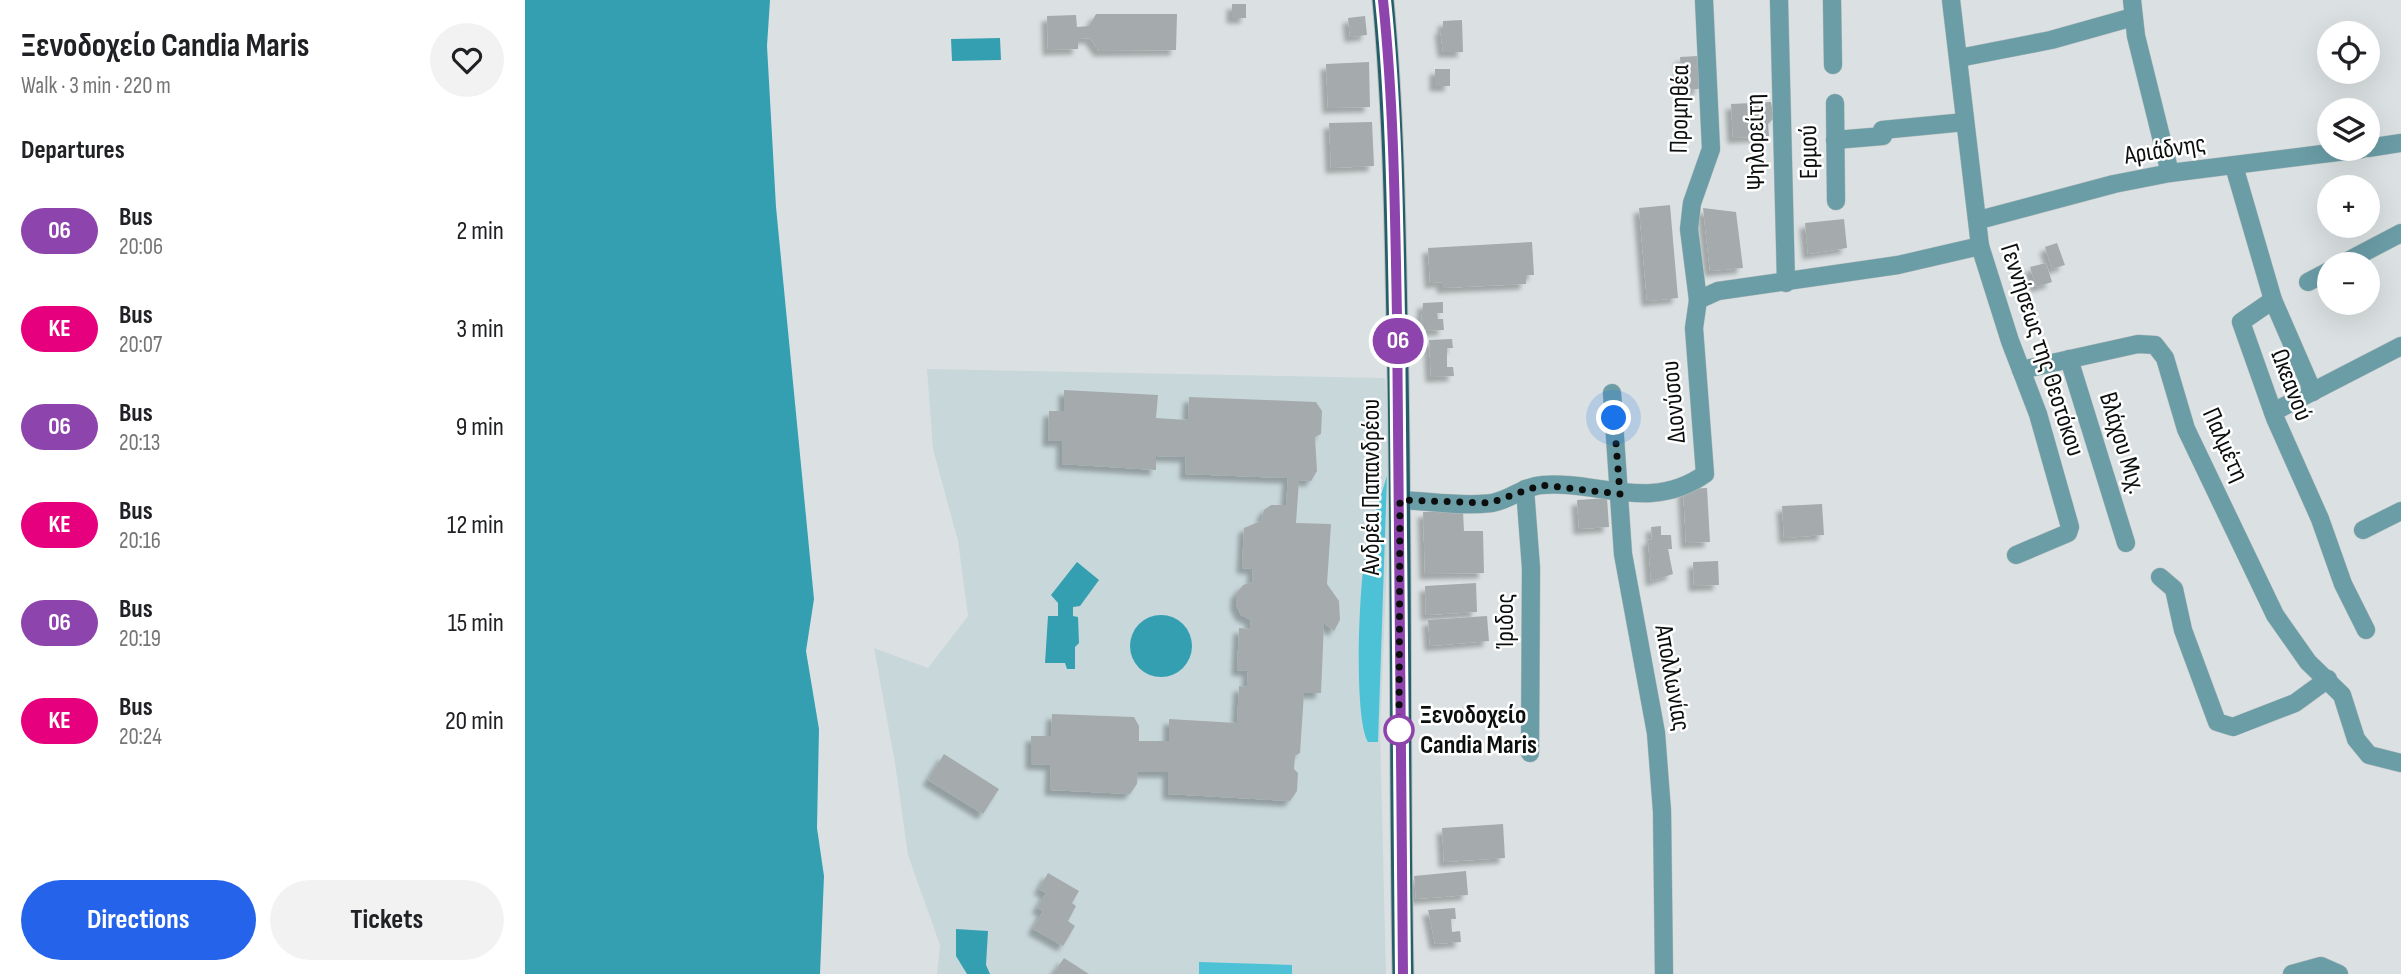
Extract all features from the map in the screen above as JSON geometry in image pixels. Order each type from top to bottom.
[{"type":"main road","name":"Ανδρέα Παπανδρέου","points":[[1383,0],[1395,239],[1400,500],[1399,761],[1403,974]]},
{"type":"street","name":"Προμηθέα","points":[[1698,300],[1689,229],[1692,203],[1711,149],[1704,0]]},
{"type":"street","name":"Ψηλορείτη","points":[[1779,0],[1786,283]]},
{"type":"street","points":[[1832,0],[1833,65]]},
{"type":"street","name":"Γεννήσεως της Θεοτόκου","points":[[1951,0],[1980,246],[2038,414],[2070,527],[2067,533],[2016,555]]},
{"type":"street","points":[[1959,58],[2051,40],[2132,8],[2150,101],[2170,173]]},
{"type":"street","name":"Ερμού","points":[[1835,103],[1836,201]]},
{"type":"street","points":[[1835,140],[1883,136],[1882,130],[1965,122]]},
{"type":"street","points":[[2380,146],[2401,143]]},
{"type":"street","name":"Αριάδνης","points":[[1979,220],[2114,184],[2170,173],[2317,155]]},
{"type":"street","points":[[2234,166],[2273,300],[2313,392]]},
{"type":"street","points":[[2365,252],[2401,233]]},
{"type":"street","points":[[1698,300],[1718,291],[1898,265],[1980,246]]},
{"type":"street","points":[[2308,282],[2317,277]]},
{"type":"street","name":"Διονύσου","points":[[1400,500],[1490,503],[1525,489],[1556,485],[1620,494],[1674,488],[1694,482],[1705,474],[1694,328],[1698,300]]},
{"type":"street","name":"Ωκεανού","points":[[2273,300],[2241,322],[2273,412],[2320,519],[2343,584],[2366,631]]},
{"type":"street","name":"Παλμέτη","points":[[2021,370],[2138,344],[2155,345],[2165,358],[2186,429],[2275,615],[2308,662],[2327,678]]},
{"type":"street","points":[[2273,412],[2401,346]]},
{"type":"street","name":"Βλάχου Μιχ.","points":[[2069,359],[2126,543]]},
{"type":"street","name":"Απολλωνίας","points":[[1612,393],[1623,554],[1656,733],[1662,811],[1664,974]]},
{"type":"street","name":"Ίριδος","points":[[1525,489],[1531,568],[1530,752]]},
{"type":"street","points":[[2363,530],[2401,511]]},
{"type":"street","points":[[2161,577],[2174,589],[2183,630],[2217,722],[2233,727],[2245,723],[2295,703],[2327,678],[2342,695],[2356,739],[2369,755],[2401,763]]},
{"type":"street","points":[[2292,974],[2321,966],[2339,974]]},
{"type":"shaded area","points":[[525,0],[770,0],[767,46],[776,207],[814,599],[806,651],[819,729],[817,828],[824,876],[820,974],[525,974]]},
{"type":"shaded area","points":[[1000,38],[1001,60],[952,61],[951,39]]},
{"type":"shaded area","points":[[927,369],[1385,378],[1389,423],[1388,537],[1380,730],[1386,974],[937,974],[940,945],[908,855],[874,648],[928,668],[968,616],[958,541],[933,449]]},
{"type":"shaded area","points":[[1387,476],[1378,742],[1368,742],[1360,705],[1362,585],[1367,544]]},
{"type":"shaded area","points":[[1077,562],[1099,580],[1080,606],[1073,607],[1073,616],[1078,617],[1079,643],[1075,647],[1075,669],[1067,669],[1065,663],[1045,663],[1048,616],[1058,616],[1058,603],[1051,595]]},
{"type":"shaded area","points":[[1155,615],[1167,615],[1183,624],[1190,634],[1190,658],[1183,668],[1167,677],[1155,677],[1144,672],[1135,663],[1130,652],[1130,640],[1135,629],[1144,620]]},
{"type":"shaded area","points":[[956,929],[988,931],[986,965],[990,974],[967,974],[956,956]]},
{"type":"shaded area","points":[[1199,962],[1292,965],[1292,974],[1199,974]]},
{"type":"building","points":[[1232,4],[1246,4],[1246,18],[1232,18]]},
{"type":"building","points":[[1096,14],[1177,14],[1176,50],[1099,51],[1090,38],[1078,39],[1078,49],[1048,50],[1047,16],[1076,15],[1077,27],[1089,26]]},
{"type":"building","points":[[1365,16],[1367,35],[1350,37],[1348,18]]},
{"type":"building","points":[[1462,20],[1463,52],[1443,52],[1440,29],[1443,29],[1443,21]]},
{"type":"building","points":[[1698,56],[1700,89],[1682,90],[1680,57]]},
{"type":"building","points":[[1369,62],[1370,107],[1328,108],[1326,64]]},
{"type":"building","points":[[1435,69],[1450,69],[1450,86],[1435,86]]},
{"type":"building","points":[[1771,102],[1774,118],[1768,124],[1769,136],[1733,138],[1731,104]]},
{"type":"building","points":[[1372,122],[1374,166],[1331,168],[1329,123]]},
{"type":"building","points":[[1670,205],[1678,298],[1647,301],[1639,208]]},
{"type":"building","points":[[1703,208],[1736,212],[1743,268],[1710,271]]},
{"type":"building","points":[[1844,219],[1847,248],[1808,254],[1805,223]]},
{"type":"building","points":[[1532,242],[1534,275],[1526,275],[1526,284],[1442,288],[1442,282],[1430,283],[1428,248]]},
{"type":"building","points":[[2057,243],[2065,265],[2052,269],[2045,247]]},
{"type":"building","points":[[2046,263],[2052,282],[2036,287],[2030,267]]},
{"type":"building","points":[[1443,302],[1443,313],[1437,313],[1438,319],[1443,319],[1444,330],[1425,331],[1425,325],[1421,325],[1423,303]]},
{"type":"building","points":[[1452,339],[1453,348],[1447,348],[1447,367],[1453,367],[1454,376],[1431,377],[1429,340]]},
{"type":"building","points":[[1064,390],[1158,395],[1156,418],[1188,420],[1189,397],[1316,402],[1322,411],[1321,434],[1315,437],[1317,471],[1311,481],[1299,480],[1296,523],[1331,524],[1327,584],[1339,601],[1340,620],[1334,631],[1324,623],[1321,693],[1304,693],[1300,753],[1295,756],[1294,769],[1298,773],[1297,791],[1290,801],[1168,794],[1168,772],[1138,772],[1137,784],[1130,794],[1050,790],[1051,765],[1031,764],[1031,736],[1051,736],[1052,714],[1134,717],[1139,726],[1139,741],[1169,741],[1169,719],[1237,723],[1239,686],[1247,687],[1248,671],[1237,670],[1239,628],[1250,629],[1251,620],[1241,615],[1236,605],[1236,594],[1243,585],[1252,582],[1253,569],[1242,568],[1244,528],[1261,521],[1264,510],[1271,505],[1286,505],[1288,478],[1185,474],[1186,457],[1156,456],[1156,470],[1062,464],[1062,441],[1048,441],[1049,411],[1064,411]]},
{"type":"building","points":[[1707,488],[1710,542],[1686,543],[1683,489]]},
{"type":"building","points":[[1607,498],[1609,527],[1579,529],[1577,500]]},
{"type":"building","points":[[1822,504],[1824,535],[1784,538],[1782,506]]},
{"type":"building","points":[[1463,511],[1464,531],[1483,531],[1484,573],[1425,574],[1423,512]]},
{"type":"building","points":[[1661,526],[1661,535],[1671,535],[1672,549],[1668,549],[1673,574],[1651,581],[1648,540],[1652,539],[1651,527]]},
{"type":"building","points":[[1718,561],[1719,585],[1694,586],[1693,562]]},
{"type":"building","points":[[1476,583],[1477,612],[1426,615],[1425,586]]},
{"type":"building","points":[[1487,616],[1489,641],[1430,646],[1428,620]]},
{"type":"building","points":[[944,754],[999,789],[983,814],[928,780]]},
{"type":"building","points":[[1503,824],[1505,858],[1444,862],[1442,828]]},
{"type":"building","points":[[1466,871],[1468,895],[1416,899],[1414,876]]},
{"type":"building","points":[[1048,873],[1079,891],[1072,903],[1076,906],[1068,921],[1075,926],[1063,946],[1033,929],[1043,911],[1037,908],[1046,893],[1039,889]]},
{"type":"building","points":[[1455,908],[1456,919],[1451,919],[1452,932],[1460,931],[1461,942],[1435,944],[1428,910]]},
{"type":"building","points":[[1064,958],[1089,974],[1053,974]]},
{"type":"bus line","name":"06","points":[[1383,0],[1395,239],[1399,430],[1399,750],[1403,974]]},
{"type":"place","name":"Ξενοδοχείο Candia Maris","points":[[1399,730]]},
{"type":"route","points":[[1399,730],[1400,500],[1490,503],[1541,485],[1620,494],[1614,418]]}]
